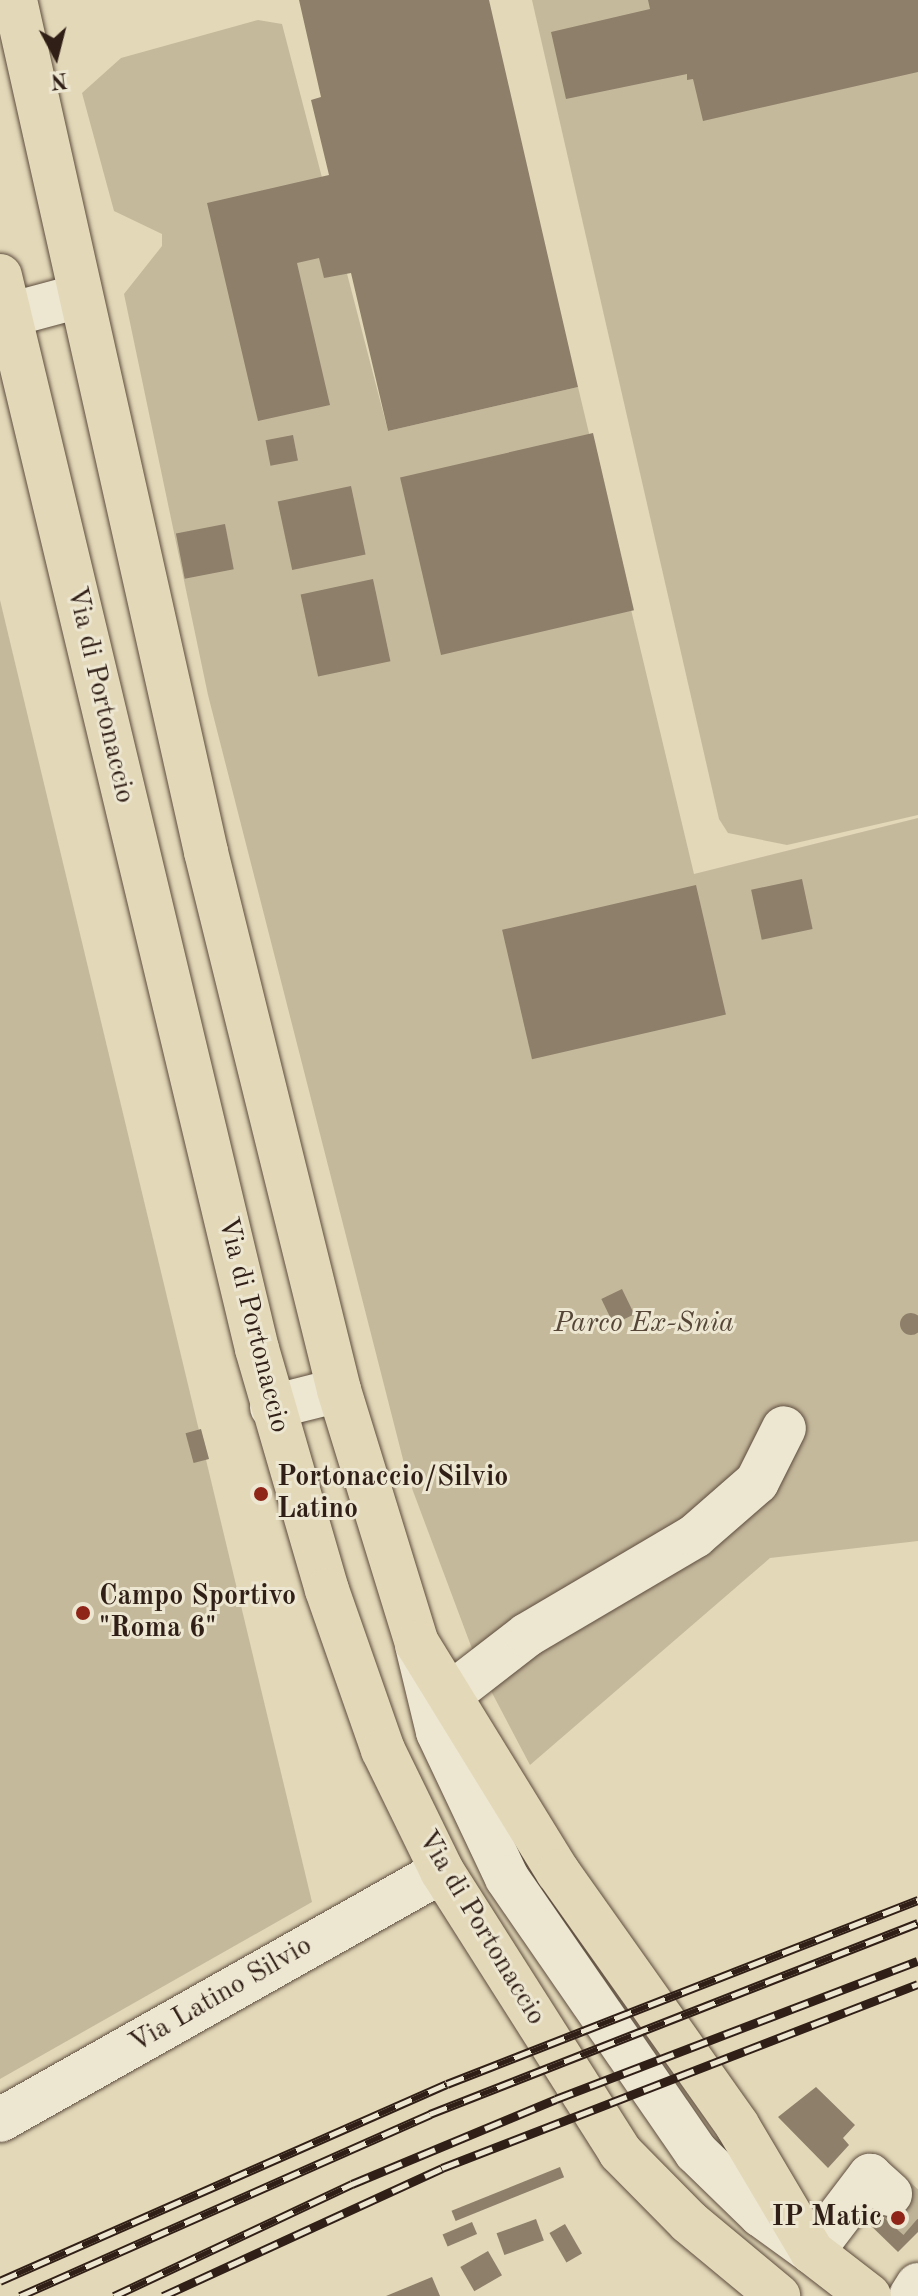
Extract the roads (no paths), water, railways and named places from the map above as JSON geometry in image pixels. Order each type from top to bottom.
[{"type":"main road","name":"Via di Portonaccio","points":[[15,0],[206,852],[339,1390],[417,1643],[452,1693],[551,1861],[730,2114],[812,2252],[869,2296]]},
{"type":"main road","name":"Via di Portonaccio","points":[[4,296],[272,1407],[369,1714],[442,1871],[620,2152],[689,2222],[778,2296]]},
{"type":"street","points":[[4,296],[80,296]]},
{"type":"street","points":[[272,1407],[339,1390]]},
{"type":"street","points":[[452,1693],[527,1635],[695,1536],[757,1482],[784,1428]]},
{"type":"street","name":"Via di Portonaccio","points":[[417,1643],[438,1732],[518,1896],[696,2152],[761,2215],[812,2252]]},
{"type":"street","name":"Via Latino Silvio","points":[[0,2120],[442,1871]]},
{"type":"street","points":[[812,2252],[870,2176],[890,2194]]},
{"type":"street","points":[[911,2296],[918,2285]]},
{"type":"tunnel","points":[[890,2194],[918,2218]]},
{"type":"railway","points":[[0,2281],[447,2084],[918,1900]]},
{"type":"railway","points":[[20,2296],[430,2114],[918,1923]]},
{"type":"railway","points":[[114,2296],[352,2184],[556,2099],[918,1961]]},
{"type":"railway","points":[[163,2296],[442,2168],[918,1984]]},
{"type":"place","name":"Portonaccio/Silvio Latino","points":[[261,1494]]},
{"type":"place","name":"Campo Sportivo \"Roma 6\"","points":[[83,1613]]},
{"type":"place","name":"IP Matic","points":[[898,2218]]},
{"type":"park label","name":"Parco Ex-Snia","points":[[644,1324]]}]
